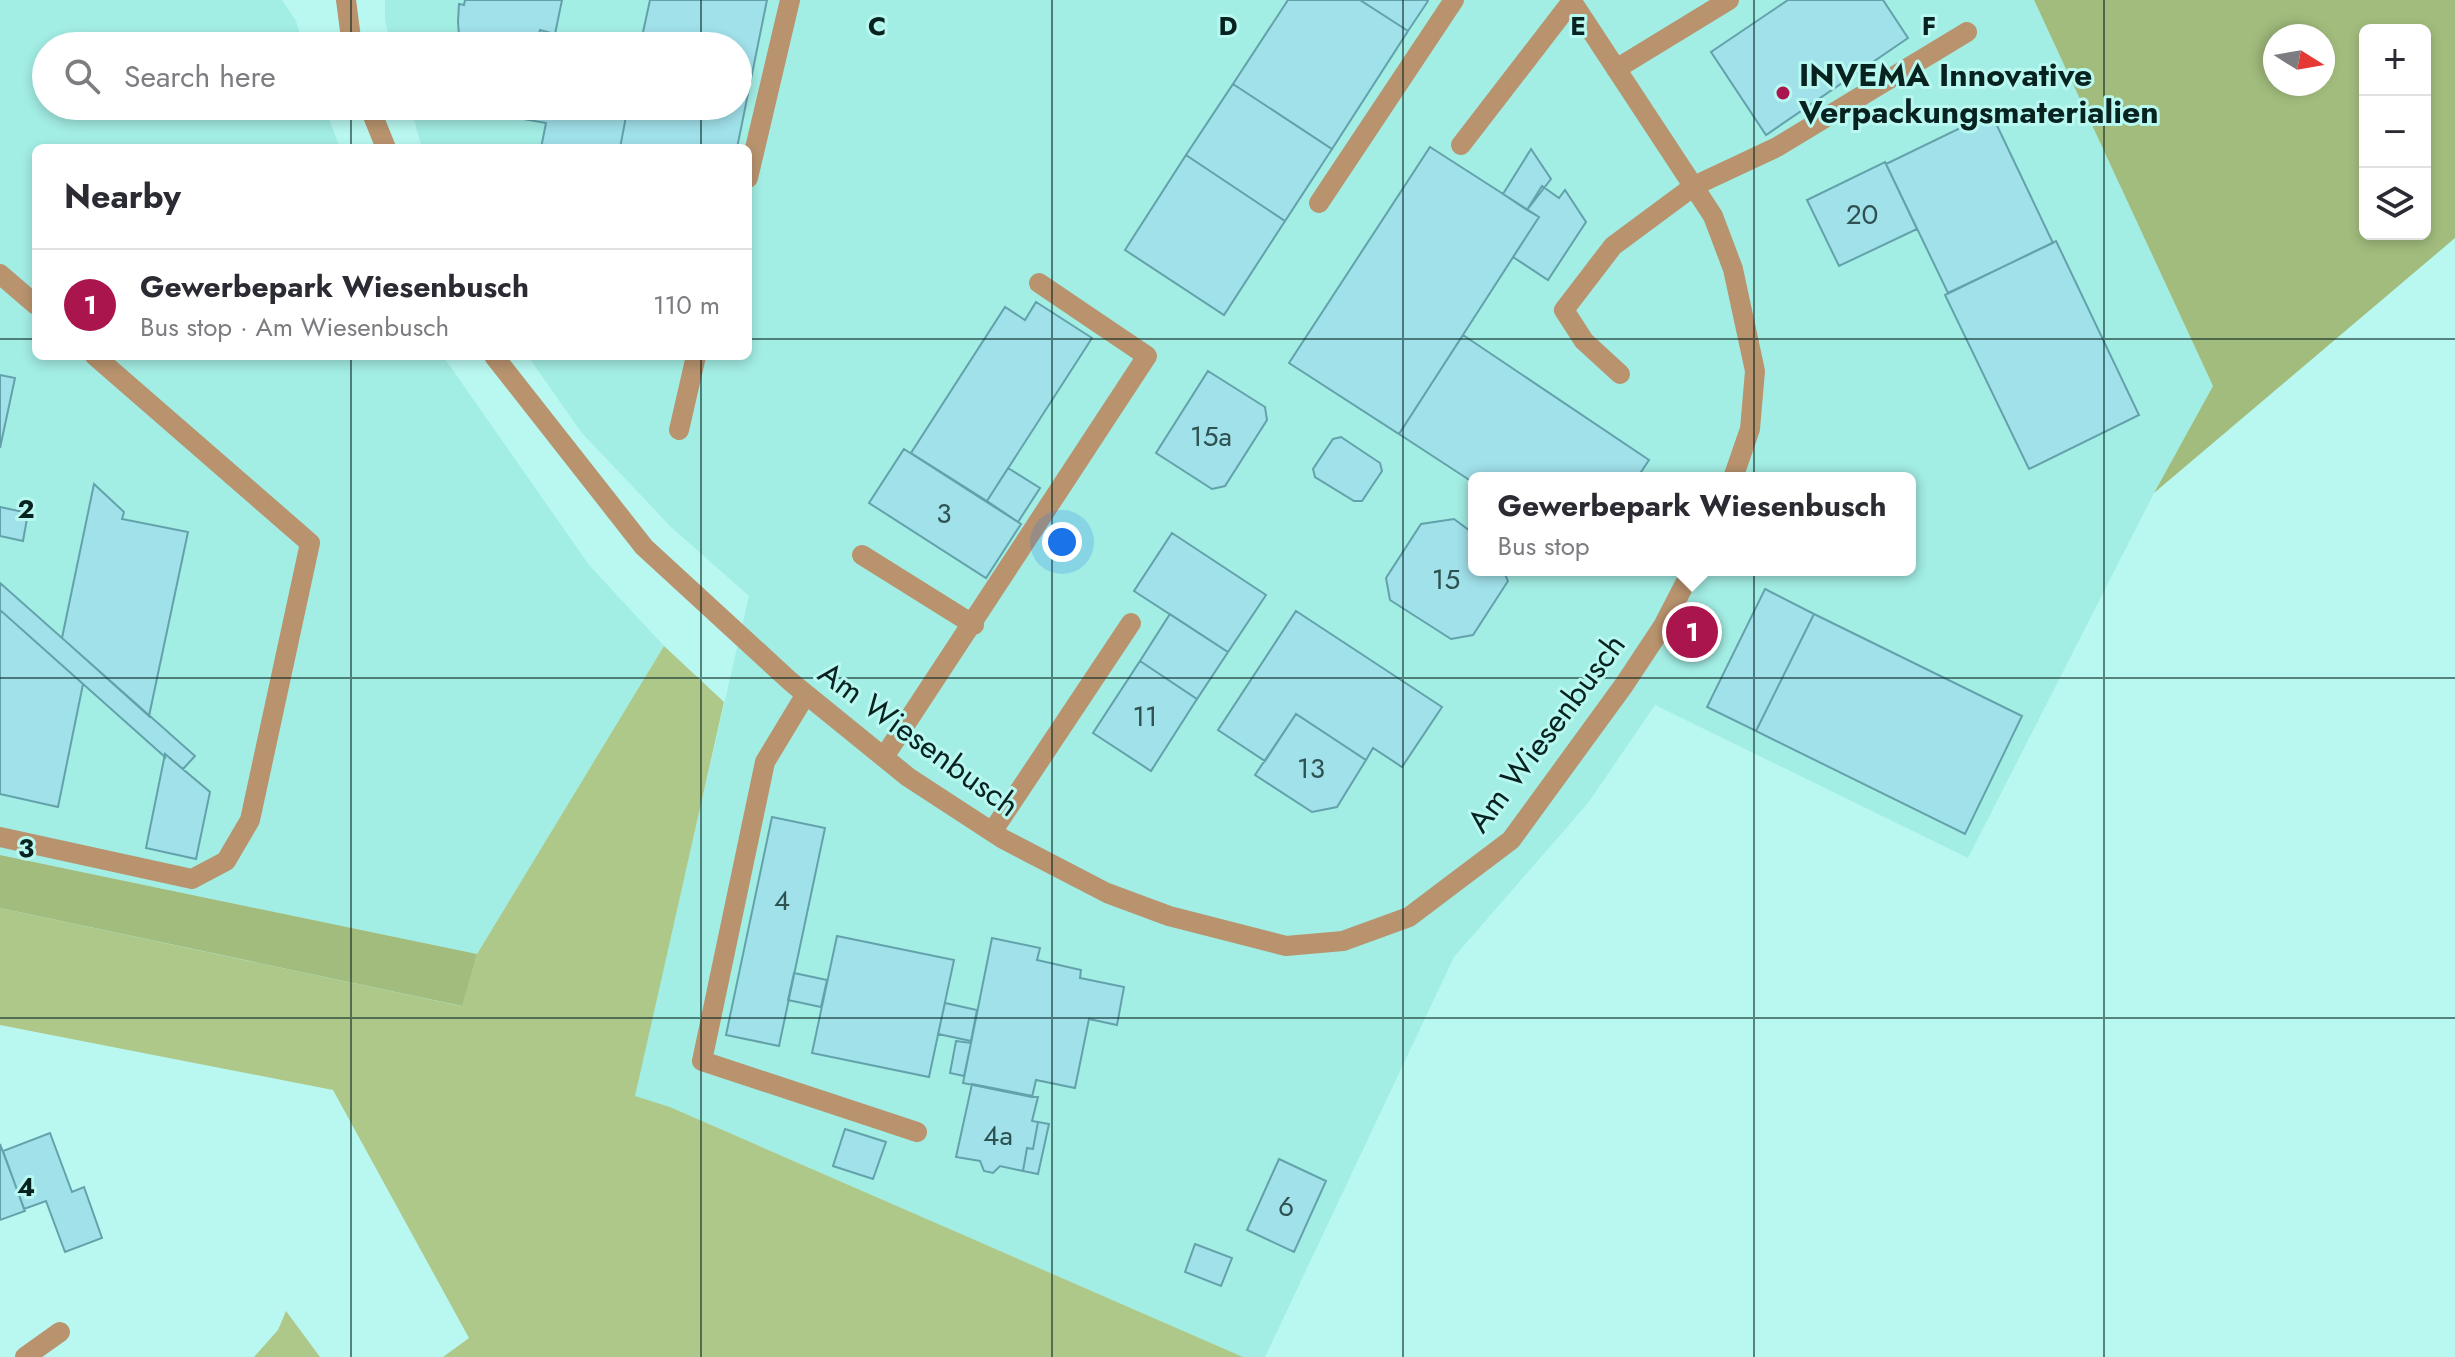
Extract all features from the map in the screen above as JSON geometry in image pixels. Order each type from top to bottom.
[{"type":"street","points":[[346,0],[350,32]]},
{"type":"street","points":[[752,161],[790,0]]},
{"type":"street","points":[[1319,203],[1454,0]]},
{"type":"street","points":[[1616,69],[1729,0]]},
{"type":"street","points":[[1461,145],[1571,1],[1713,216],[1733,269],[1755,371],[1750,429],[1735,472]]},
{"type":"street","points":[[1620,374],[1584,341],[1564,310],[1613,246],[1694,186],[1777,147],[1967,32]]},
{"type":"street","points":[[375,120],[384,144]]},
{"type":"street","points":[[0,274],[32,302]]},
{"type":"street","points":[[884,757],[974,625],[1147,356],[1039,283]]},
{"type":"street","points":[[0,837],[192,879],[226,861],[250,820],[310,543],[100,360]]},
{"type":"street","name":"Am Wiesenbusch","points":[[497,360],[644,547],[806,694],[884,757],[992,832],[1107,893],[1169,916],[1286,946],[1343,941],[1409,917],[1511,840],[1624,685],[1663,626],[1689,576]]},
{"type":"street","points":[[679,430],[695,360]]},
{"type":"street","points":[[862,555],[974,625]]},
{"type":"street","points":[[992,832],[1131,623]]},
{"type":"street","points":[[806,694],[765,762],[702,1061],[917,1132]]},
{"type":"street","points":[[25,1357],[60,1332]]},
{"type":"shaded area","points":[[0,0],[282,0],[300,32],[32,32],[32,120],[329,120],[338,144],[32,144],[32,360],[446,360],[589,565],[664,646],[477,954],[0,855]]},
{"type":"shaded area","points":[[385,0],[2034,0],[2213,386],[2154,493],[1968,858],[1655,705],[1588,803],[1454,957],[1265,1357],[1243,1357],[670,1107],[634,1096],[749,596],[672,528],[581,432],[531,360],[752,360],[752,144],[421,144],[414,120],[752,120],[752,32],[388,32]]},
{"type":"green space","points":[[2034,0],[2455,0],[2455,238],[2154,493],[2213,386]]},
{"type":"green space","points":[[664,646],[724,702],[635,1096],[670,1107],[1243,1357],[443,1357],[469,1338],[333,1090],[0,1025],[0,908],[461,1006],[477,954]]},
{"type":"green space","points":[[0,855],[477,954],[462,1006],[0,908]]},
{"type":"green space","points":[[286,1311],[320,1357],[254,1357],[278,1330]]},
{"type":"building","points":[[465,0],[562,0],[555,32],[459,32],[459,4],[464,5]]},
{"type":"building","points":[[650,0],[767,0],[752,74],[752,32],[643,32]]},
{"type":"building","points":[[1288,0],[1360,0],[1408,31],[1332,149],[1233,84]]},
{"type":"building","points":[[1360,0],[1427,0],[1428,1],[1408,31]]},
{"type":"building","name":"INVEMA Innovative Verpackungsmaterialien","points":[[1788,0],[1883,0],[1908,38],[1766,135],[1711,52]]},
{"type":"building","points":[[1233,84],[1332,149],[1285,221],[1186,155]]},
{"type":"building","points":[[1991,113],[2053,243],[1948,293],[1886,164]]},
{"type":"building","points":[[529,120],[625,120],[621,144],[542,144],[546,123]]},
{"type":"building","points":[[625,120],[743,120],[738,144],[621,144]]},
{"type":"building","points":[[1430,147],[1539,217],[1399,434],[1289,363]]},
{"type":"building","points":[[1531,149],[1551,179],[1527,210],[1503,194]]},
{"type":"building","points":[[1186,155],[1285,221],[1224,315],[1125,250]]},
{"type":"building","points":[[1885,162],[1917,229],[1839,266],[1807,200]]},
{"type":"building","points":[[1542,186],[1559,198],[1565,190],[1586,222],[1548,280],[1513,257],[1539,217],[1527,210]]},
{"type":"building","points":[[2056,241],[2139,415],[2029,469],[1945,295]]},
{"type":"building","points":[[1036,302],[1092,338],[987,501],[911,453],[1005,307],[1025,320]]},
{"type":"building","points":[[1463,335],[1649,460],[1641,472],[1468,472],[1468,479],[1399,434]]},
{"type":"building","points":[[1208,371],[1265,407],[1267,420],[1225,486],[1212,489],[1156,453]]},
{"type":"building","points":[[0,375],[15,378],[0,448]]},
{"type":"building","points":[[1341,437],[1380,463],[1382,471],[1362,501],[1354,501],[1315,477],[1313,469],[1333,439]]},
{"type":"building","points":[[904,449],[1021,524],[986,578],[869,503]]},
{"type":"building","points":[[1008,468],[1040,488],[1018,522],[987,501]]},
{"type":"building","points":[[94,484],[124,512],[122,519],[188,532],[149,716],[62,638]]},
{"type":"building","points":[[0,507],[28,513],[23,541],[0,536]]},
{"type":"building","points":[[1454,519],[1468,530],[1468,576],[1506,576],[1508,581],[1473,635],[1451,639],[1390,600],[1386,578],[1421,524]]},
{"type":"building","points":[[1172,533],[1266,595],[1228,652],[1134,591]]},
{"type":"building","points":[[0,583],[195,756],[183,769],[165,754],[165,757],[0,610]]},
{"type":"building","points":[[1765,589],[1814,614],[1756,731],[1707,707]]},
{"type":"building","points":[[0,610],[83,684],[58,807],[0,794]]},
{"type":"building","points":[[1296,611],[1442,707],[1402,767],[1373,748],[1366,760],[1296,714],[1265,761],[1218,730]]},
{"type":"building","points":[[1170,614],[1228,652],[1197,699],[1140,661]]},
{"type":"building","points":[[1814,614],[2022,716],[1965,834],[1756,731]]},
{"type":"building","points":[[1140,661],[1197,699],[1151,771],[1093,733]]},
{"type":"building","points":[[1296,714],[1366,760],[1337,807],[1312,812],[1255,775]]},
{"type":"building","points":[[165,754],[210,792],[196,859],[146,848]]},
{"type":"building","points":[[772,817],[825,828],[779,1046],[726,1035]]},
{"type":"building","points":[[837,936],[954,960],[929,1077],[812,1053]]},
{"type":"building","points":[[992,938],[1040,948],[1037,960],[1081,970],[1080,978],[1124,987],[1117,1025],[1089,1019],[1075,1088],[1036,1080],[1032,1097],[963,1083]]},
{"type":"building","points":[[794,973],[827,980],[821,1007],[788,1000]]},
{"type":"building","points":[[945,1003],[977,1010],[971,1041],[938,1034]]},
{"type":"building","points":[[956,1041],[971,1043],[964,1076],[950,1073]]},
{"type":"building","points":[[972,1084],[1038,1097],[1032,1121],[1038,1122],[1033,1149],[1027,1148],[1023,1171],[1000,1166],[993,1173],[984,1171],[980,1161],[956,1157]]},
{"type":"building","points":[[1038,1122],[1049,1124],[1038,1174],[1023,1171],[1027,1148],[1033,1149]]},
{"type":"building","points":[[845,1129],[886,1142],[873,1179],[833,1166]]},
{"type":"building","points":[[50,1133],[72,1192],[84,1187],[102,1238],[65,1252],[46,1201],[24,1209],[3,1151]]},
{"type":"building","points":[[0,1144],[25,1211],[0,1220]]},
{"type":"building","points":[[1279,1159],[1326,1181],[1294,1252],[1247,1230]]},
{"type":"building","points":[[1195,1244],[1232,1258],[1221,1286],[1185,1272]]},
{"type":"place","name":"INVEMA Innovative Verpackungsmaterialien","points":[[1783,93]]},
{"type":"place","name":"Gewerbepark Wiesenbusch","points":[[1692,632]]}]
